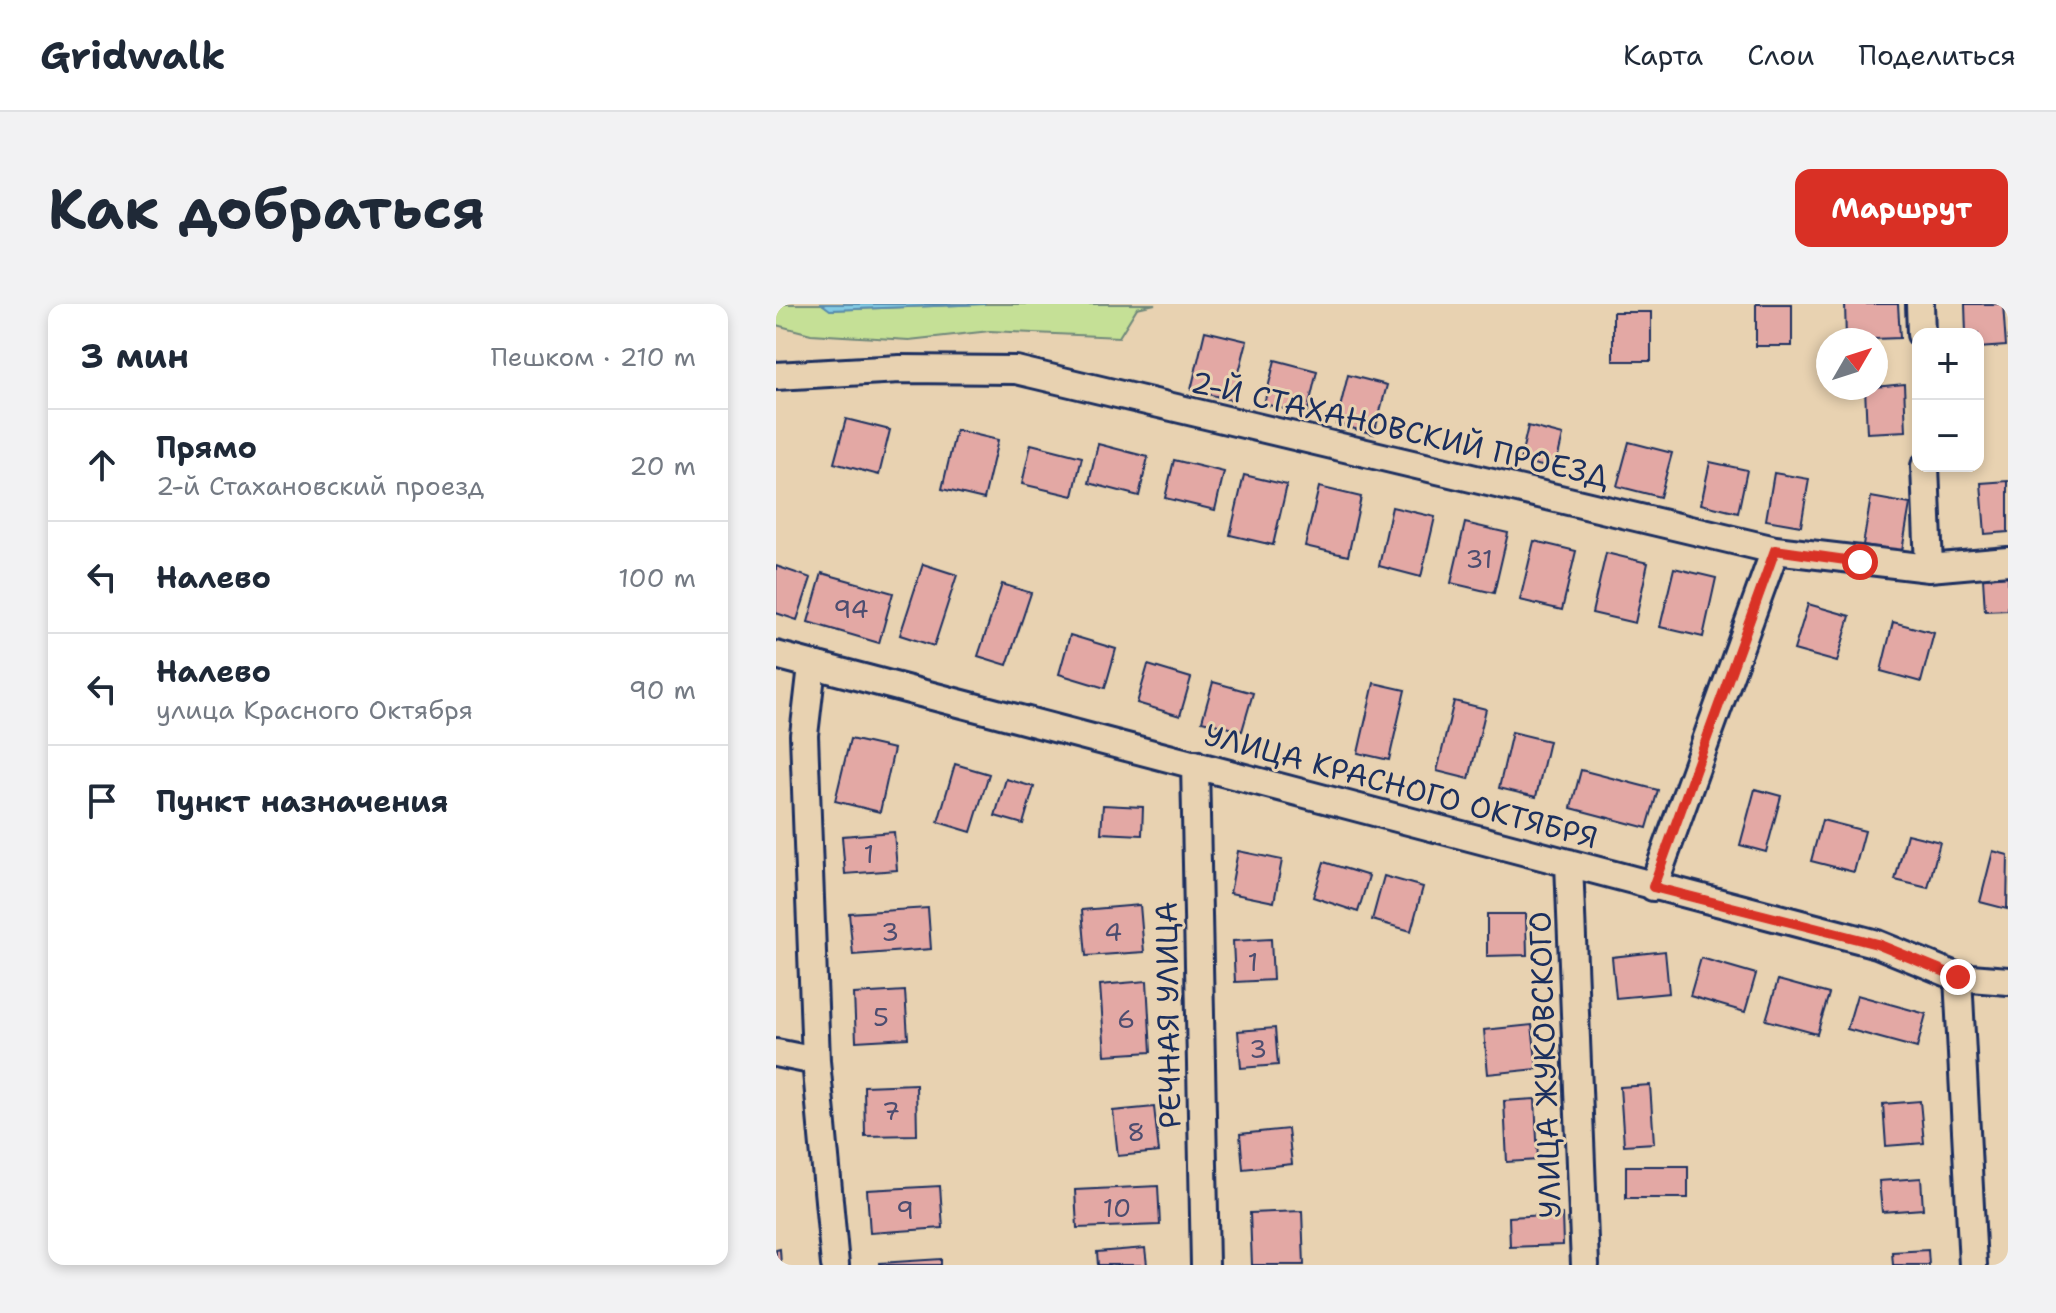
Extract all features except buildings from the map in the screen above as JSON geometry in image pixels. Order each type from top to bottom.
[{"type":"street","points":[[1920,304],[1921,328]]},
{"type":"street","name":"2-Й СТАХАНОВСКИЙ ПРОЕЗД","points":[[776,376],[900,369],[1016,370],[1775,550],[1929,568],[2008,561]]},
{"type":"street","points":[[1925,472],[1929,568]]},
{"type":"street","points":[[1653,887],[1775,550]]},
{"type":"street","name":"УЛИЦА КРАСНОГО ОКТЯБРЯ","points":[[776,655],[1877,944],[1958,977],[2008,981]]},
{"type":"street","points":[[812,666],[804,735],[816,1061],[835,1265]]},
{"type":"street","name":"РЕЧНАЯ УЛИЦА","points":[[1195,764],[1205,1265]]},
{"type":"street","name":"УЛИЦА ЖУКОВСКОГО","points":[[1569,863],[1585,1265]]},
{"type":"street","points":[[1958,977],[1973,1265]]},
{"type":"street","points":[[776,1053],[816,1061]]},
{"type":"green space","points":[[776,304],[822,304],[831,310],[985,304],[1155,304],[1137,308],[1119,337],[990,331],[909,340],[811,334],[776,325]]},
{"type":"water","points":[[822,304],[985,304],[830,310]]},
{"type":"route","points":[[1860,562],[1775,550],[1653,887],[1877,944],[1958,977]]}]
